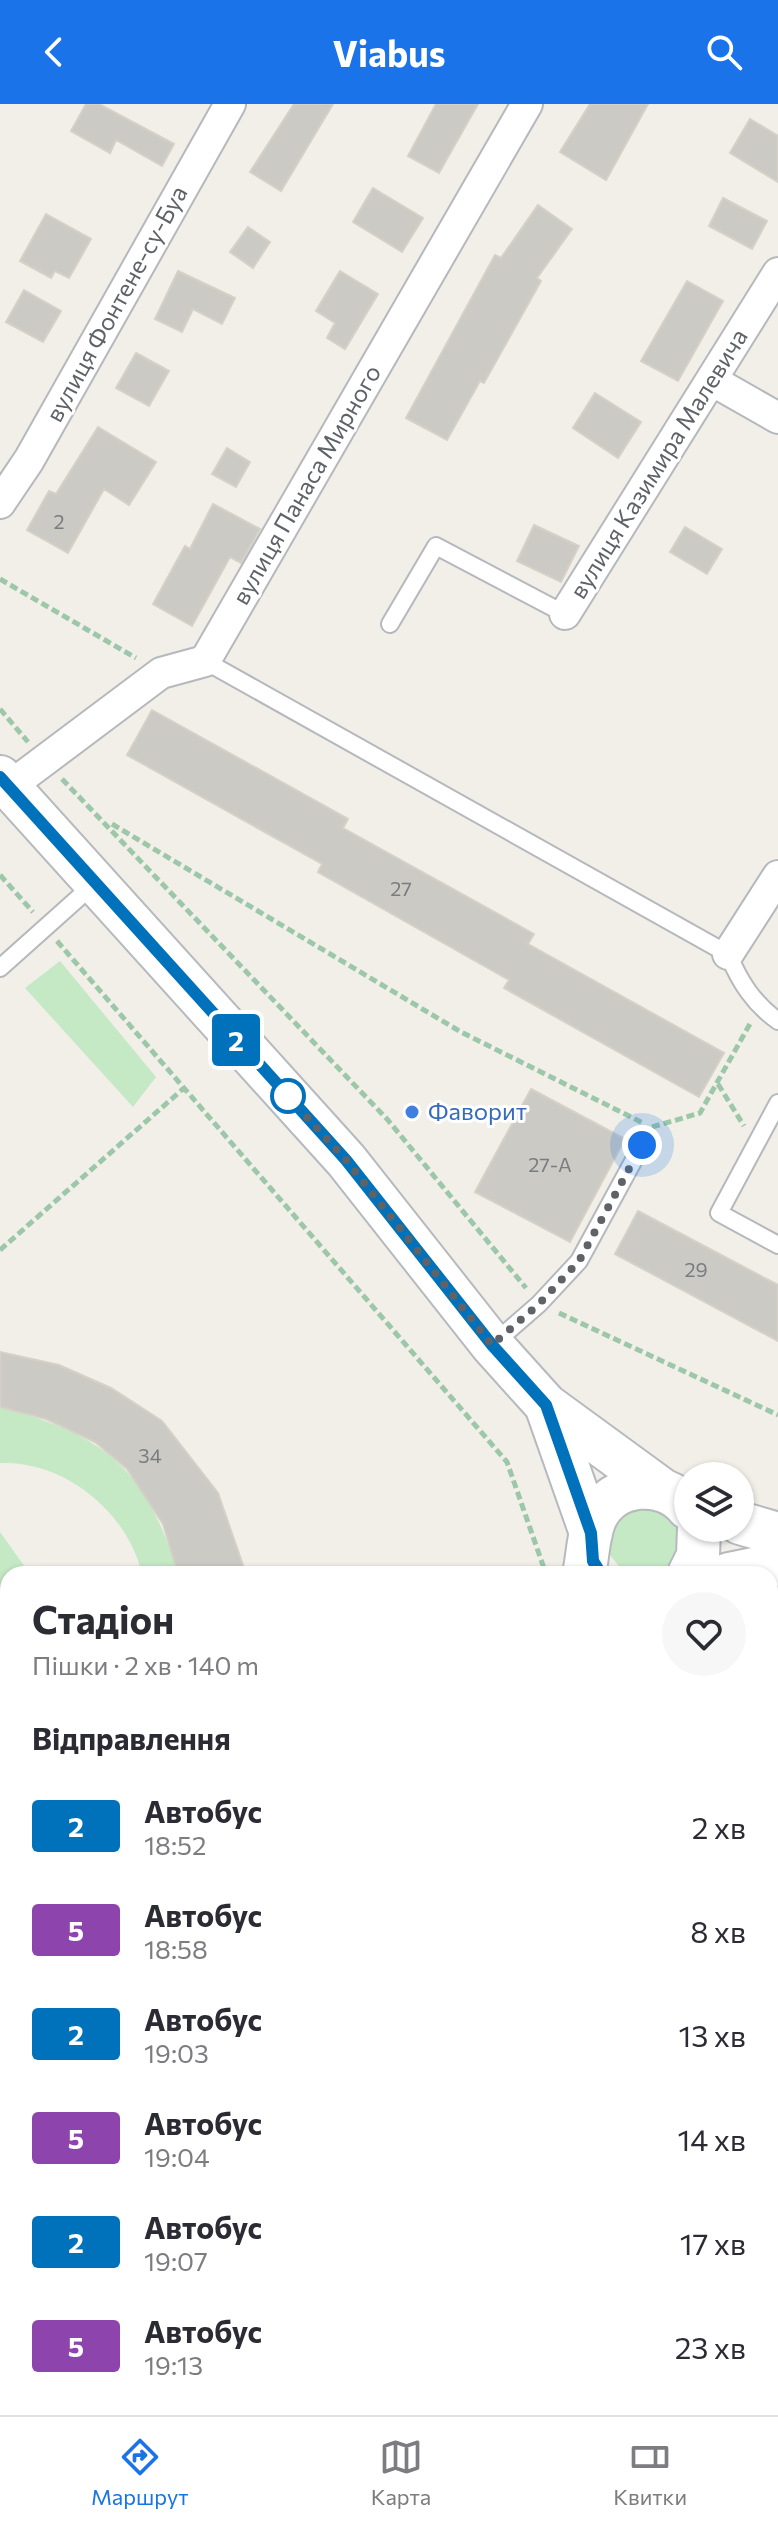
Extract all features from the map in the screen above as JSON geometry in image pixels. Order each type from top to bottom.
[{"type":"main road","points":[[4,782],[346,1160],[492,1345],[546,1405],[674,1495]]},
{"type":"main road","points":[[546,1405],[591,1557]]},
{"type":"main road","points":[[591,1557],[595,1518],[616,1495],[630,1489],[674,1497]]},
{"type":"main road","points":[[754,1527],[778,1534]]},
{"type":"main road","points":[[693,1566],[698,1556],[698,1542]]},
{"type":"street","name":"вулиця Фонтене-су-Буа","points":[[0,503],[29,460],[230,104]]},
{"type":"street","name":"вулиця Панаса Мирного","points":[[205,661],[527,104]]},
{"type":"street","name":"вулиця Казимира Малевича","points":[[565,614],[778,273]]},
{"type":"street","points":[[713,381],[778,418]]},
{"type":"street","points":[[4,782],[45,763],[161,673],[205,661]]},
{"type":"street","points":[[728,954],[778,876]]},
{"type":"lane","points":[[390,624],[436,546],[565,614]]},
{"type":"lane","points":[[205,661],[728,954],[746,990],[760,1008],[778,1021]]},
{"type":"lane","points":[[0,968],[94,884]]},
{"type":"lane","points":[[778,1103],[719,1213],[778,1245]]},
{"type":"lane","points":[[492,1345],[539,1304],[579,1261],[642,1145]]},
{"type":"path","points":[[0,579],[161,673]]},
{"type":"path","points":[[0,709],[45,763],[104,819],[387,1119],[539,1304],[778,1415]]},
{"type":"path","points":[[104,819],[461,1032],[651,1127],[700,1113],[760,1008]]},
{"type":"path","points":[[0,875],[507,1462],[543,1566]]},
{"type":"path","points":[[718,1083],[755,1145]]},
{"type":"path","points":[[0,1250],[184,1088]]},
{"type":"green space","points":[[60,961],[156,1077],[133,1107],[25,988]]},
{"type":"green space","points":[[0,1407],[68,1430],[94,1444],[116,1461],[135,1482],[151,1507],[175,1566],[139,1566],[123,1530],[108,1511],[70,1481],[48,1470],[24,1464],[0,1463]]},
{"type":"green space","points":[[639,1501],[674,1520],[674,1542],[681,1542],[673,1566],[619,1566],[610,1555],[609,1527]]},
{"type":"green space","points":[[0,1532],[24,1566],[0,1566]]},
{"type":"building","points":[[86,104],[99,104],[174,144],[162,166],[116,140],[110,153],[71,131]]},
{"type":"building","points":[[294,104],[333,104],[281,191],[250,172]]},
{"type":"building","points":[[436,104],[478,104],[439,173],[408,156]]},
{"type":"building","points":[[590,104],[648,104],[606,180],[560,152]]},
{"type":"building","points":[[750,119],[778,136],[778,182],[730,153]]},
{"type":"building","points":[[373,188],[423,218],[402,252],[353,222]]},
{"type":"building","points":[[723,198],[767,221],[752,249],[709,226]]},
{"type":"building","points":[[538,205],[572,229],[537,278],[541,281],[484,383],[480,381],[447,440],[406,418],[495,255],[501,258]]},
{"type":"building","points":[[46,214],[91,239],[69,278],[55,271],[51,278],[20,261]]},
{"type":"building","points":[[248,227],[270,242],[253,268],[230,252]]},
{"type":"building","points":[[178,271],[235,298],[222,324],[193,309],[182,332],[155,319]]},
{"type":"building","points":[[340,271],[378,294],[345,349],[327,338],[335,323],[316,311]]},
{"type":"building","points":[[687,281],[723,301],[678,381],[641,361]]},
{"type":"building","points":[[24,290],[61,311],[43,342],[6,322]]},
{"type":"building","points":[[136,353],[169,371],[149,406],[116,388]]},
{"type":"building","points":[[595,393],[641,422],[618,458],[573,428]]},
{"type":"building","points":[[98,427],[156,462],[129,505],[104,489],[68,553],[27,530],[49,491],[56,494]]},
{"type":"building","points":[[227,448],[250,462],[236,487],[212,474]]},
{"type":"building","points":[[213,504],[260,529],[241,563],[230,557],[192,626],[153,604],[185,546],[190,549]]},
{"type":"building","points":[[534,525],[579,546],[561,582],[517,561]]},
{"type":"building","points":[[685,527],[722,549],[707,574],[670,552]]},
{"type":"building","points":[[152,710],[348,819],[343,828],[534,934],[528,944],[724,1053],[699,1097],[504,988],[509,980],[318,872],[322,864],[127,755]]},
{"type":"building","points":[[531,1089],[625,1139],[570,1242],[475,1192]]},
{"type":"building","points":[[638,1211],[778,1285],[778,1341],[615,1254]]},
{"type":"building","points":[[0,1352],[59,1365],[111,1388],[162,1421],[218,1493],[243,1566],[176,1566],[163,1524],[127,1469],[95,1442],[46,1419],[0,1407]]},
{"type":"bus line","name":"2","points":[[0,777],[346,1160],[492,1345],[546,1405],[591,1533],[590,1547],[596,1566]]},
{"type":"place","name":"Фаворит","points":[[412,1112]]},
{"type":"route","points":[[288,1096],[283,1091],[346,1160],[492,1345],[539,1304],[579,1261],[642,1145]]}]
